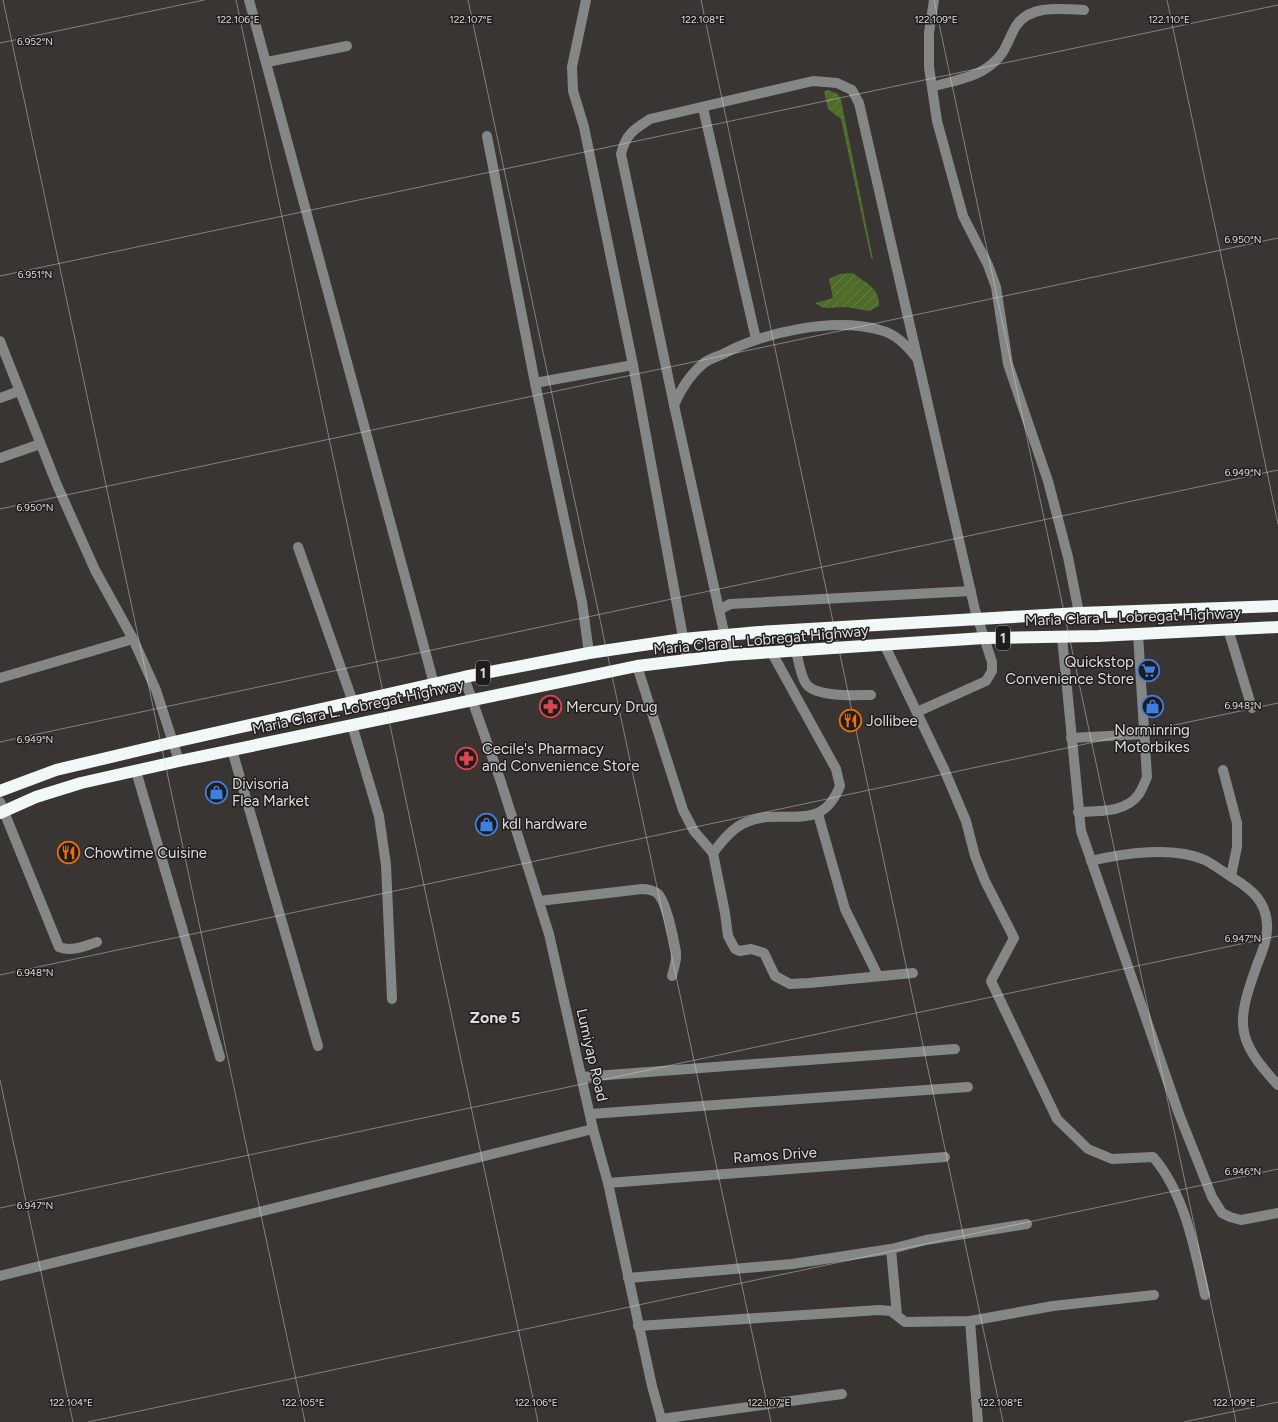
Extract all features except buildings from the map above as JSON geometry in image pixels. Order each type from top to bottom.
[{"type":"highway","name":"Maria Clara L. Lobregat Highway","points":[[0,791],[56,770],[464,677],[589,653],[683,639],[1079,613],[1278,606]]},
{"type":"highway","name":"Maria Clara L. Lobregat Highway","points":[[1,808],[81,783],[179,761],[637,666],[729,655],[796,652],[984,638],[1138,634],[1278,626]]},
{"type":"street","points":[[249,0],[434,684]]},
{"type":"street","points":[[586,0],[572,67],[573,91],[584,127],[633,365],[687,659]]},
{"type":"street","points":[[934,0],[929,33],[929,67],[937,121],[963,216],[988,265],[996,287],[1008,364],[1048,481],[1068,557],[1079,613]]},
{"type":"street","points":[[932,87],[974,74],[991,65],[1004,52],[1017,25],[1027,14],[1042,10],[1084,10]]},
{"type":"street","points":[[267,62],[347,46]]},
{"type":"street","points":[[729,655],[726,635],[719,610],[674,405],[621,154],[624,142],[631,131],[650,119],[703,108],[813,81],[837,83],[852,90],[859,103],[971,591],[978,619],[992,662],[992,671],[986,681],[917,712]]},
{"type":"street","points":[[703,108],[756,339]]},
{"type":"street","points":[[487,136],[535,383],[582,602],[589,653]]},
{"type":"street","points":[[674,405],[683,384],[704,363],[756,339],[789,331],[844,325],[881,330],[902,341],[917,359]]},
{"type":"street","points":[[0,341],[40,444],[95,570],[133,639],[156,690],[179,761]]},
{"type":"street","points":[[535,383],[633,365]]},
{"type":"street","points":[[0,398],[19,391]]},
{"type":"street","points":[[0,458],[40,444]]},
{"type":"street","points":[[298,547],[353,702]]},
{"type":"street","points":[[719,610],[730,604],[971,591]]},
{"type":"street","points":[[1228,629],[1252,708]]},
{"type":"street","points":[[1078,812],[1110,811],[1129,804],[1139,795],[1147,777],[1138,634]]},
{"type":"street","points":[[1062,637],[1078,812],[1082,831],[1091,861],[1179,1114],[1212,1197],[1222,1213],[1241,1220],[1278,1213]]},
{"type":"street","points":[[0,678],[133,639]]},
{"type":"street","points":[[885,646],[956,797],[985,881],[1014,938],[991,981],[1057,1119],[1088,1149],[1112,1159],[1153,1157],[1164,1169],[1190,1227],[1205,1295]]},
{"type":"street","points":[[796,652],[805,683],[818,692],[872,695]]},
{"type":"street","points":[[713,853],[724,839],[746,822],[764,817],[810,816],[818,814],[829,804],[837,792],[839,779],[772,653]]},
{"type":"street","points":[[637,666],[683,810],[694,831],[713,853],[728,936],[735,949],[740,951],[751,949],[764,953],[775,976],[790,984],[913,973]]},
{"type":"street","name":"Lumiyap Road","points":[[464,677],[501,782],[549,934],[593,1129],[608,1183],[638,1326],[662,1421]]},
{"type":"street","points":[[352,725],[379,816],[386,865],[392,999]]},
{"type":"street","points":[[1071,738],[1144,734]]},
{"type":"street","points":[[232,750],[318,1046]]},
{"type":"street","points":[[1224,770],[1237,823],[1237,847],[1231,876]]},
{"type":"street","points":[[136,771],[220,1057]]},
{"type":"street","points":[[1,808],[59,946],[67,949],[78,948],[97,942]]},
{"type":"street","points":[[818,814],[845,909],[878,976]]},
{"type":"street","points":[[1091,861],[1126,854],[1186,854],[1205,860],[1250,888],[1262,905],[1267,924],[1265,943],[1248,990],[1242,1022],[1245,1041],[1253,1056],[1278,1085]]},
{"type":"street","points":[[539,901],[642,889],[651,890],[658,894],[662,901],[676,953],[675,967],[672,976]]},
{"type":"street","points":[[582,1076],[955,1049]]},
{"type":"street","points":[[590,1114],[968,1087]]},
{"type":"street","points":[[0,1276],[593,1129]]},
{"type":"street","name":"Ramos Drive","points":[[608,1183],[945,1157]]},
{"type":"street","points":[[628,1278],[792,1264],[891,1249],[926,1240],[1027,1224]]},
{"type":"street","points":[[891,1249],[897,1315]]},
{"type":"street","points":[[638,1326],[879,1310],[887,1310],[897,1315],[905,1322],[970,1321],[1053,1306],[1154,1295]]},
{"type":"street","points":[[970,1321],[978,1422]]},
{"type":"street","points":[[662,1421],[842,1394]]},
{"type":"green space","points":[[828,90],[838,94],[841,100],[873,259],[871,258],[841,119],[828,109],[824,91]]},
{"type":"green space","points":[[853,273],[871,286],[877,294],[879,306],[869,311],[846,307],[827,308],[821,307],[815,303],[833,298],[829,279],[839,274]]},
{"type":"place","name":"Quickstop Convenience Store","points":[[1149,671]]},
{"type":"place","name":"Mercury Drug","points":[[551,707]]},
{"type":"place","name":"Norminring Motorbikes","points":[[1152,707]]},
{"type":"place","name":"Jollibee","points":[[850,721]]},
{"type":"place","name":"Cecile's Pharmacy and Convenience Store","points":[[467,758]]},
{"type":"place","name":"Divisoria Flea Market","points":[[217,793]]},
{"type":"place","name":"kdl hardware","points":[[487,824]]},
{"type":"place","name":"Chowtime Cuisine","points":[[68,853]]},
{"type":"district","name":"Zone 5","points":[[495,1017]]}]
